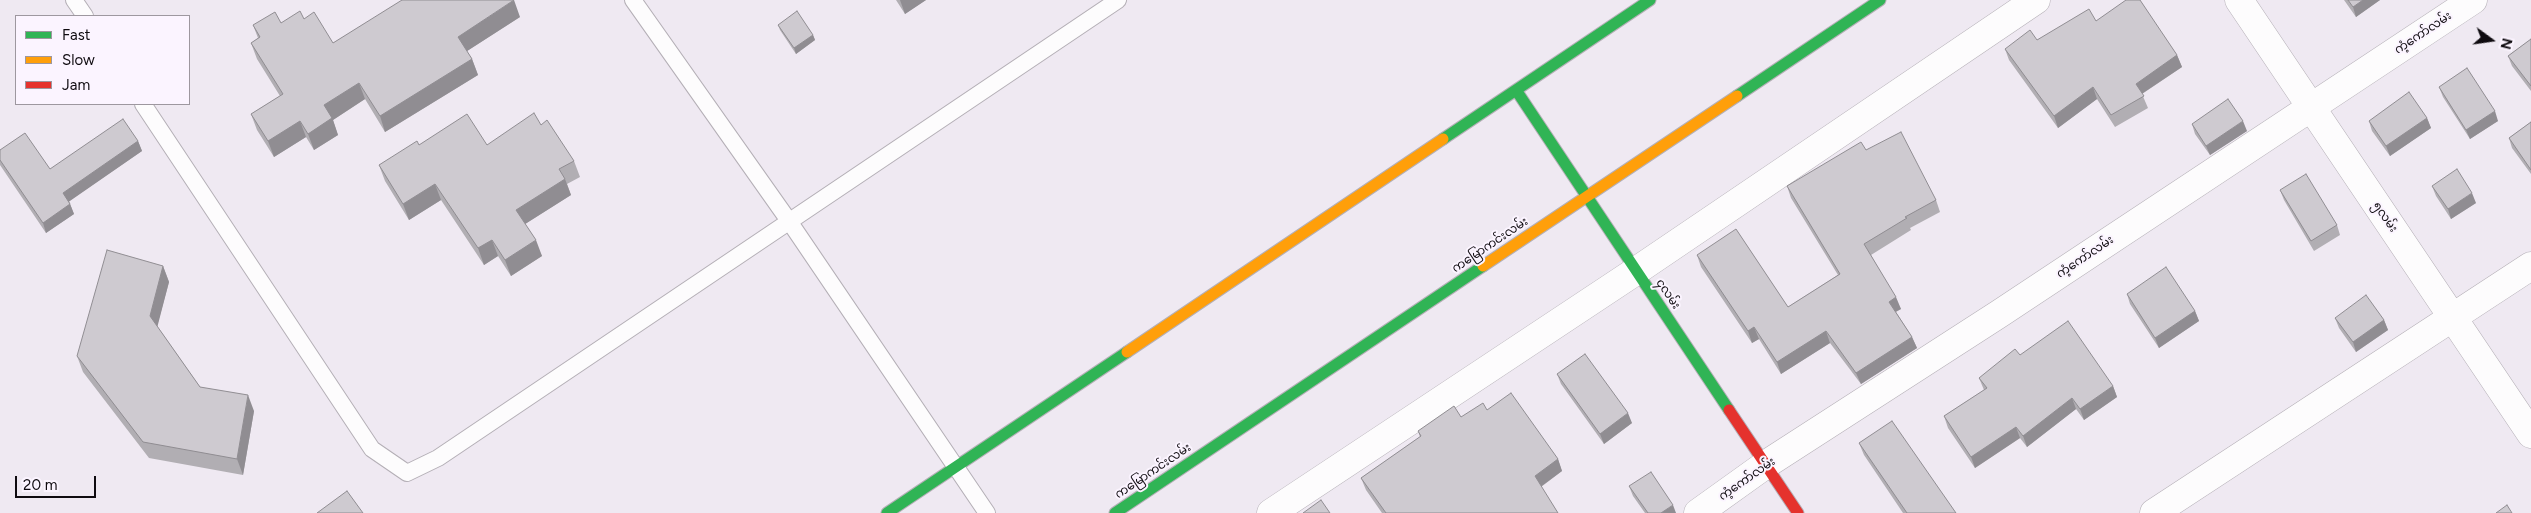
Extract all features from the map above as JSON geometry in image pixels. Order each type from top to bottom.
[{"type":"main road","points":[[887,513],[1650,0]]},
{"type":"main road","name":"ကမြောကင်းလမ်း","points":[[1115,513],[1880,0]]},
{"type":"main road","name":"၄လမ်း","points":[[1516,90],[1798,513]]},
{"type":"street","points":[[1271,513],[1636,271],[2036,0]]},
{"type":"street","name":"၅လမ်း","points":[[2239,0],[2310,108],[2454,316],[2531,434]]},
{"type":"street","name":"ကံ့ကော်လမ်း","points":[[1698,513],[1765,465],[1999,314],[2473,0]]},
{"type":"street","points":[[2154,513],[2531,266]]},
{"type":"lane","points":[[74,0],[84,15]]},
{"type":"lane","points":[[633,0],[789,221],[987,513]]},
{"type":"lane","points":[[144,105],[372,449],[407,473],[438,458],[1118,0]]},
{"type":"building","points":[[402,0],[514,0],[458,37],[472,59],[380,116],[359,83],[324,105],[332,118],[308,134],[300,121],[268,141],[251,114],[283,94],[251,43],[260,37],[253,25],[275,12],[281,23],[300,11],[304,19],[314,12],[333,43]]},
{"type":"building","points":[[2126,0],[2140,0],[2177,55],[2136,84],[2144,96],[2111,115],[2093,87],[2054,116],[2005,49],[2030,30],[2037,40],[2089,9],[2096,21]]},
{"type":"building","points":[[2348,0],[2363,0],[2353,7]]},
{"type":"building","points":[[797,11],[813,35],[794,48],[778,25]]},
{"type":"building","points":[[2531,39],[2531,86],[2508,56]]},
{"type":"building","points":[[2467,68],[2495,111],[2466,130],[2439,87]]},
{"type":"building","points":[[2409,92],[2427,118],[2386,146],[2369,121]]},
{"type":"building","points":[[2228,99],[2243,121],[2206,146],[2192,124]]},
{"type":"building","points":[[534,113],[541,125],[547,120],[574,161],[559,169],[565,179],[516,210],[536,240],[505,260],[492,240],[478,248],[435,184],[403,204],[379,165],[417,141],[419,145],[467,114],[487,145]]},
{"type":"building","points":[[123,119],[138,141],[63,193],[70,204],[43,223],[0,160],[0,150],[25,133],[50,169]]},
{"type":"building","points":[[2531,122],[2531,170],[2509,138]]},
{"type":"building","points":[[1901,132],[1936,200],[1905,217],[1907,218],[1864,244],[1896,297],[1889,302],[1912,337],[1856,373],[1826,331],[1777,362],[1754,327],[1748,331],[1697,255],[1736,229],[1788,307],[1840,274],[1787,186],[1861,142],[1866,150]]},
{"type":"building","points":[[2457,169],[2472,193],[2448,209],[2432,186]]},
{"type":"building","points":[[2306,174],[2337,225],[2311,241],[2280,190]]},
{"type":"building","points":[[107,250],[163,266],[150,316],[200,387],[248,395],[237,459],[143,442],[77,356]]},
{"type":"building","points":[[2166,267],[2195,311],[2155,338],[2127,294]]},
{"type":"building","points":[[2366,295],[2384,320],[2353,342],[2335,318]]},
{"type":"building","points":[[2068,321],[2113,386],[2080,409],[2072,398],[2023,436],[2016,427],[1971,457],[1944,416],[1987,388],[1979,378],[2015,349],[2020,355]]},
{"type":"building","points":[[1585,354],[1628,413],[1600,434],[1557,374]]},
{"type":"building","points":[[1511,393],[1558,459],[1535,476],[1558,513],[1386,513],[1361,478],[1421,436],[1418,431],[1454,406],[1461,417],[1483,403],[1487,410]]},
{"type":"building","points":[[1892,421],[1956,513],[1907,513],[1859,443]]},
{"type":"building","points":[[1651,472],[1673,505],[1661,513],[1648,513],[1629,486]]},
{"type":"building","points":[[347,491],[363,513],[317,513]]},
{"type":"building","points":[[1321,500],[1330,513],[1303,513]]},
{"type":"building","points":[[2507,505],[2512,513],[2496,513]]},
{"type":"traffic: fast","points":[[1443,139],[1650,0]]},
{"type":"traffic: fast","points":[[1737,96],[1880,0]]},
{"type":"traffic: fast","points":[[1516,90],[1729,410]]},
{"type":"traffic: fast","points":[[1115,513],[1483,266]]},
{"type":"traffic: fast","points":[[887,513],[1127,352]]},
{"type":"traffic: slow","points":[[1483,266],[1737,96]]},
{"type":"traffic: slow","points":[[1127,352],[1443,139]]},
{"type":"traffic: jam","points":[[1729,410],[1798,513]]}]
